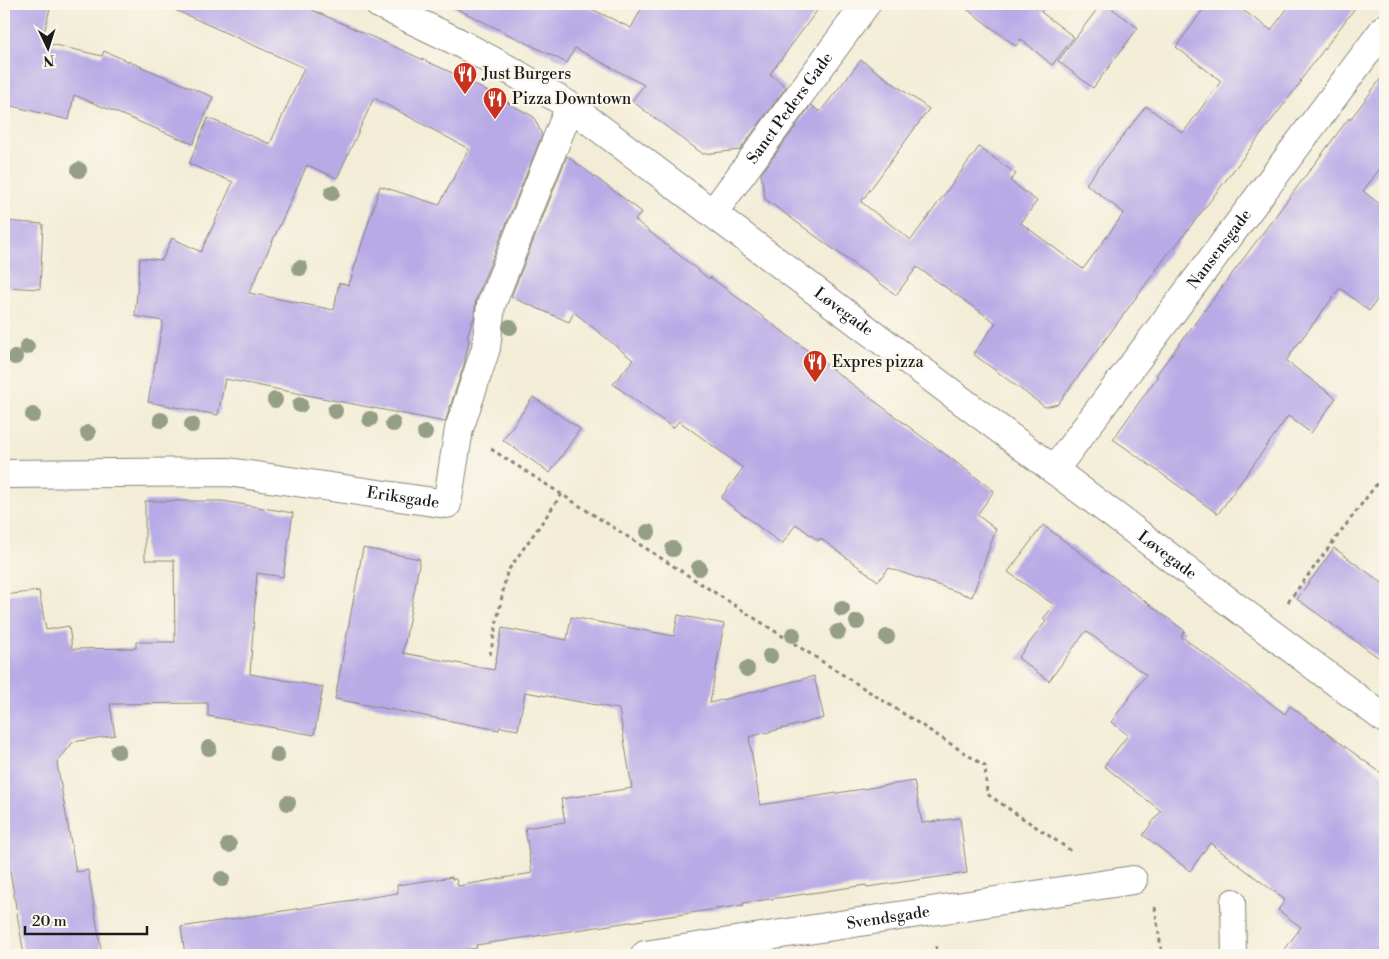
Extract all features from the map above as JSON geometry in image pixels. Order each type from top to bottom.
[{"type":"street","name":"Løvegade","points":[[379,4],[471,49],[570,106],[1385,719]]},
{"type":"street","name":"Sanct Peders Gade","points":[[713,213],[866,4]]},
{"type":"street","name":"Nansensgade","points":[[1054,470],[1385,28]]},
{"type":"street","name":"Eriksgade","points":[[4,474],[228,472],[447,504],[459,429],[486,348],[491,305],[570,106]]},
{"type":"street","name":"Svendsgade","points":[[645,955],[1133,880]]},
{"type":"lane","points":[[1232,901],[1234,955]]},
{"type":"path","points":[[459,429],[985,766],[987,794],[1080,857]]},
{"type":"path","points":[[1266,630],[1385,473]]},
{"type":"path","points":[[490,655],[507,572],[562,494]]},
{"type":"path","points":[[1133,880],[1153,895],[1162,955]]},
{"type":"building","points":[[4,4],[51,4],[42,42],[102,56],[104,51],[213,97],[193,144],[74,95],[69,120],[4,104]]},
{"type":"building","points":[[162,4],[299,4],[455,74],[534,117],[542,135],[476,299],[474,317],[467,336],[469,341],[464,365],[445,422],[225,379],[218,415],[148,402],[163,321],[135,316],[140,258],[162,260],[172,238],[201,252],[233,182],[189,164],[208,118],[270,144],[304,68]],"holes":[[[374,98],[469,149],[439,205],[380,186],[349,285],[339,283],[334,310],[249,293],[307,165],[337,178]]]},
{"type":"building","points":[[447,4],[581,4],[631,28],[644,4],[822,4],[770,74],[786,87],[740,150],[703,154],[632,101],[644,85],[575,48],[567,63]]},
{"type":"building","points":[[960,4],[1048,4],[1041,12],[1074,37],[1052,65],[1021,39],[1016,46]]},
{"type":"building","points":[[1101,4],[1106,4],[1138,28],[1093,88],[1058,61]]},
{"type":"building","points":[[1207,4],[1234,4],[1271,30],[1291,4],[1358,4],[1301,82],[1173,247],[1058,404],[1045,407],[973,354],[996,323],[917,267],[896,295],[765,199],[761,174],[811,105],[820,112],[861,60],[929,109],[861,202],[911,240],[979,147],[1016,174],[1010,181],[1037,201],[1021,223],[1083,269],[1124,213],[1086,184],[1146,106],[1183,133],[1221,81],[1176,47]]},
{"type":"building","points":[[1385,73],[1385,162],[1363,191],[1385,208],[1385,289],[1369,311],[1340,288],[1294,349],[1286,361],[1336,398],[1311,433],[1288,416],[1218,514],[1113,439],[1158,376],[1156,375]]},
{"type":"building","points":[[567,156],[642,212],[635,220],[709,279],[710,277],[994,491],[977,515],[996,529],[972,597],[889,568],[878,581],[820,538],[819,541],[796,524],[782,544],[721,498],[743,468],[679,421],[673,428],[613,384],[633,360],[574,312],[569,322],[511,297]]},
{"type":"building","points":[[4,221],[43,224],[40,289],[4,287]]},
{"type":"building","points":[[533,397],[580,429],[550,473],[503,440]]},
{"type":"building","points":[[145,501],[222,501],[293,513],[283,577],[257,573],[250,674],[323,687],[314,735],[208,716],[208,703],[110,704],[115,735],[73,742],[57,763],[76,872],[88,870],[102,955],[24,955],[4,835],[4,595],[39,591],[46,630],[69,626],[72,649],[136,648],[136,642],[175,642],[174,560],[145,560]]},
{"type":"building","points":[[1043,525],[1185,631],[1181,636],[1285,714],[1290,706],[1385,776],[1385,943],[1376,955],[1281,955],[1301,927],[1278,910],[1285,900],[1210,843],[1190,871],[1143,835],[1161,811],[1104,766],[1128,735],[1111,722],[1146,675],[1086,631],[1049,681],[1018,658],[1046,621],[1043,619],[1054,605],[1008,572]]},
{"type":"building","points":[[363,548],[420,559],[403,653],[494,670],[502,628],[567,640],[571,617],[674,636],[678,615],[724,624],[710,703],[814,676],[824,718],[749,737],[760,805],[914,781],[922,823],[960,818],[967,873],[867,887],[866,885],[743,903],[744,905],[476,945],[477,948],[431,955],[185,955],[181,927],[398,893],[397,885],[452,877],[452,879],[456,879],[458,886],[532,873],[525,828],[565,822],[561,799],[632,788],[619,709],[525,692],[518,730],[500,727],[499,730],[335,699]]},
{"type":"building","points":[[1334,548],[1385,585],[1385,662],[1297,599]]},
{"type":"place","name":"Just Burgers","points":[[465,95]]},
{"type":"place","name":"Pizza Downtown","points":[[495,120]]},
{"type":"place","name":"Expres pizza","points":[[815,383]]}]
